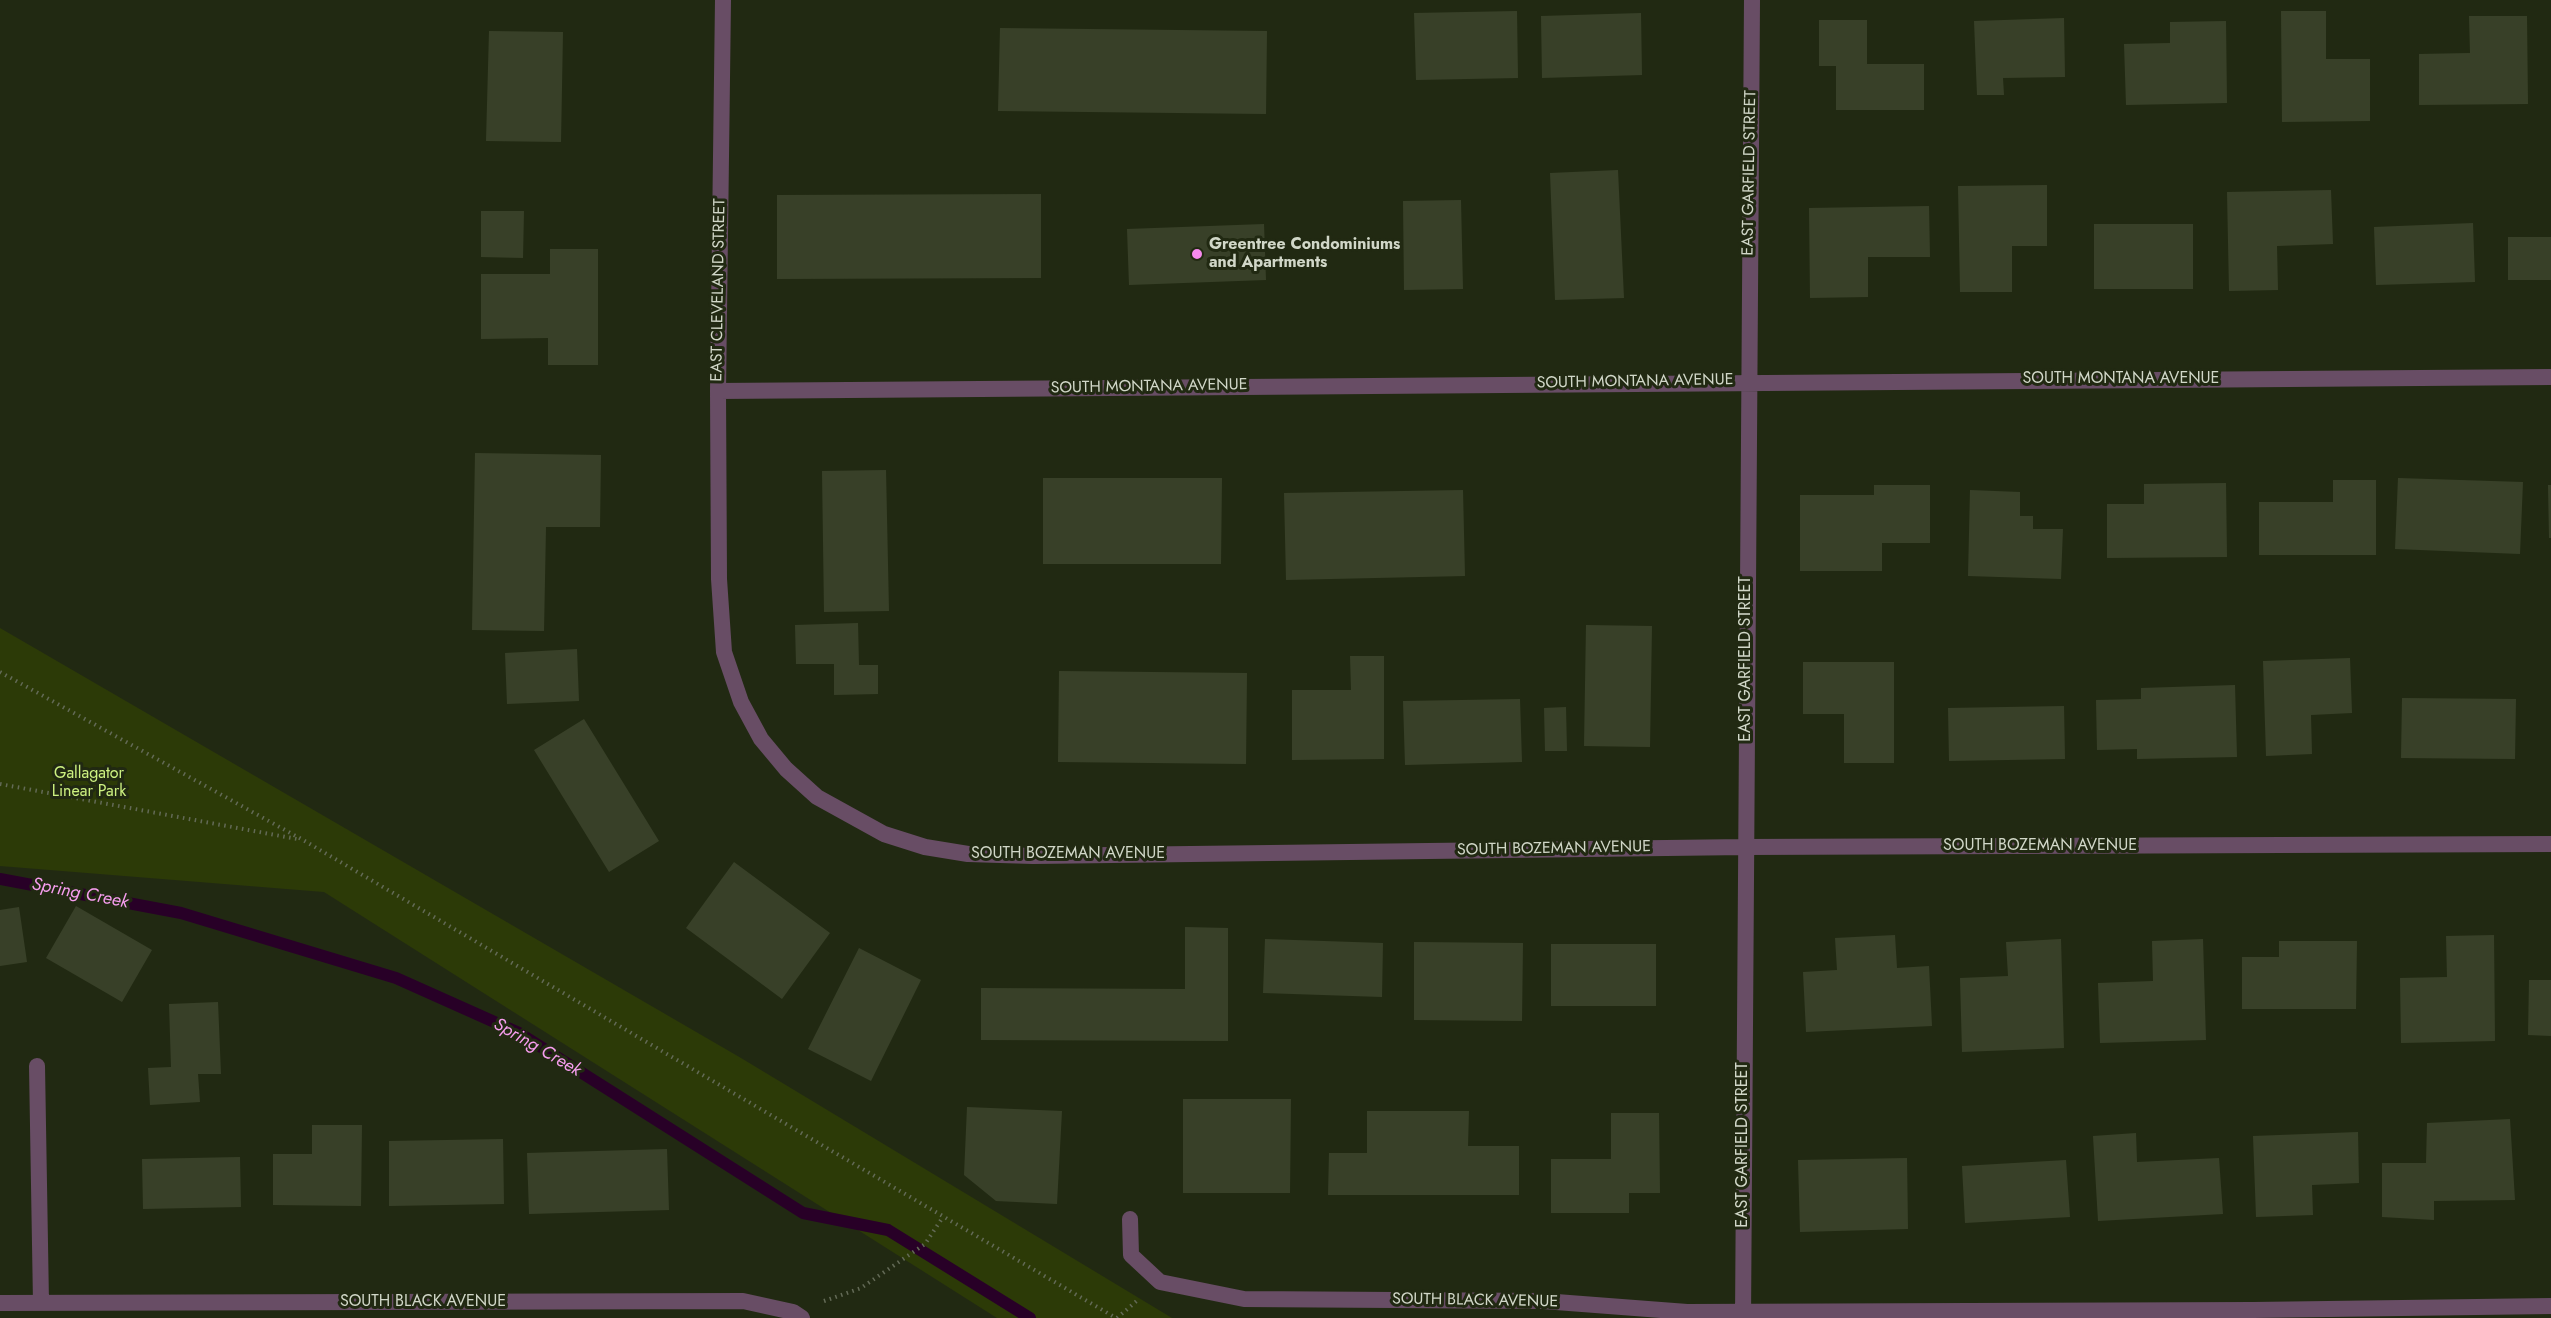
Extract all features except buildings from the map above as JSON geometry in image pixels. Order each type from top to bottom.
[{"type":"street","name":"EAST CLEVELAND STREET","points":[[719,579],[718,391],[723,0]]},
{"type":"street","name":"EAST GARFIELD STREET","points":[[1743,1315],[1752,0]]},
{"type":"street","name":"SOUTH MONTANA AVENUE","points":[[718,391],[1748,381],[2551,377]]},
{"type":"street","name":"SOUTH BOZEMAN AVENUE","points":[[719,579],[724,652],[741,702],[761,739],[786,769],[817,797],[884,834],[925,847],[968,854],[1034,856],[1745,847],[2551,844]]},
{"type":"street","points":[[37,1066],[41,1303]]},
{"type":"street","name":"SOUTH BLACK AVENUE","points":[[1130,1219],[1131,1255],[1160,1282],[1244,1299],[1543,1301],[1743,1315],[2253,1314],[2551,1306]]},
{"type":"street","name":"SOUTH BLACK AVENUE","points":[[0,1303],[743,1301],[793,1312],[802,1318]]},
{"type":"path","points":[[0,672],[303,840],[1116,1318]]},
{"type":"path","points":[[0,784],[303,840]]},
{"type":"path","points":[[861,1288],[925,1244],[943,1216]]},
{"type":"green space","name":"Gallagator Linear Park","points":[[0,628],[741,1058],[1172,1318],[997,1318],[324,892],[0,866]]},
{"type":"waterway","name":"Spring Creek","points":[[0,879],[181,913],[396,978],[519,1033],[803,1213],[888,1230],[1030,1318]]},
{"type":"place","name":"Greentree Condominiums and Apartments","points":[[1197,254]]}]
